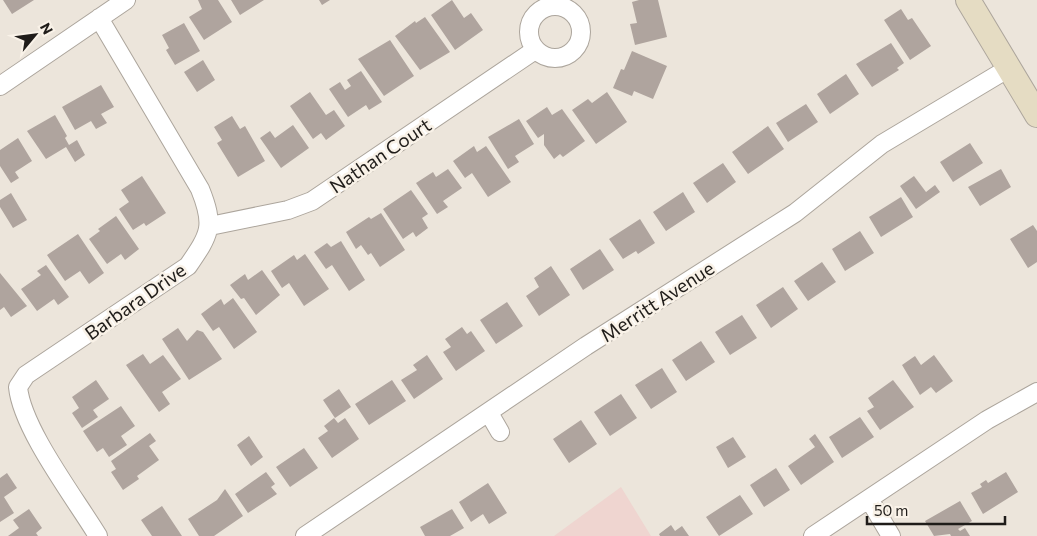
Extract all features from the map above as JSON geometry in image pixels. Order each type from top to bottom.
[{"type":"main road","points":[[968,0],[1037,115]]},
{"type":"street","points":[[0,86],[126,0]]},
{"type":"street","points":[[99,18],[200,189],[207,206],[210,226]]},
{"type":"street","name":"Nathan Court","points":[[210,226],[288,210],[312,201],[535,50]]},
{"type":"street","name":"Merritt Avenue","points":[[305,536],[586,346],[795,213],[882,144],[1009,68]]},
{"type":"street","name":"Barbara Drive","points":[[98,536],[28,422],[19,400],[18,387],[26,375],[188,266],[201,247],[210,226]]},
{"type":"street","points":[[812,536],[987,420],[1037,392]]},
{"type":"street","points":[[489,413],[500,432]]},
{"type":"street","points":[[869,499],[891,536]]},
{"type":"shaded area","points":[[621,487],[651,536],[554,536]]},
{"type":"building","points":[[3,0],[34,0],[12,14]]},
{"type":"building","points":[[198,0],[218,0],[232,22],[204,40],[189,17],[202,9]]},
{"type":"building","points":[[231,0],[264,0],[240,15]]},
{"type":"building","points":[[319,0],[330,0],[322,5]]},
{"type":"building","points":[[452,0],[464,18],[471,13],[483,30],[455,50],[431,15]]},
{"type":"building","points":[[658,0],[667,37],[635,45],[630,24],[637,23],[632,2]]},
{"type":"building","points":[[901,9],[908,20],[912,18],[931,46],[910,60],[884,20]]},
{"type":"building","points":[[425,17],[450,52],[420,70],[395,36],[415,21],[416,23]]},
{"type":"building","points":[[184,23],[200,51],[175,65],[166,50],[169,48],[162,35]]},
{"type":"building","points":[[390,40],[414,76],[384,96],[358,59]]},
{"type":"building","points":[[891,43],[904,63],[897,68],[899,70],[872,87],[856,64]]},
{"type":"building","points":[[632,51],[667,66],[653,99],[634,91],[632,96],[613,88],[621,69],[624,70]]},
{"type":"building","points":[[203,60],[215,80],[197,92],[184,72]]},
{"type":"building","points":[[361,71],[382,102],[369,110],[366,105],[348,117],[329,89],[340,82],[345,90],[351,86],[347,80]]},
{"type":"building","points":[[846,74],[859,94],[830,114],[817,94]]},
{"type":"building","points":[[101,85],[114,107],[101,114],[107,123],[96,129],[91,121],[75,130],[62,107]]},
{"type":"building","points":[[310,92],[326,115],[334,110],[345,126],[326,140],[321,133],[313,139],[290,106]]},
{"type":"building","points":[[607,92],[627,122],[596,144],[572,110],[588,99],[592,103]]},
{"type":"building","points":[[806,104],[818,122],[788,142],[776,123]]},
{"type":"building","points":[[547,107],[552,115],[562,109],[585,141],[563,157],[560,154],[554,159],[544,145],[544,134],[538,138],[526,121]]},
{"type":"building","points":[[55,115],[67,136],[65,138],[69,145],[77,140],[85,155],[75,162],[66,147],[46,159],[27,131]]},
{"type":"building","points":[[232,116],[240,129],[245,126],[265,161],[238,177],[217,143],[222,140],[214,127]]},
{"type":"building","points":[[519,119],[534,144],[515,156],[519,162],[508,169],[488,137]]},
{"type":"building","points":[[293,125],[309,148],[281,168],[260,138],[270,131],[275,138]]},
{"type":"building","points":[[768,126],[784,149],[748,174],[732,152]]},
{"type":"building","points":[[18,138],[32,161],[15,172],[19,178],[11,183],[0,166],[0,150]]},
{"type":"building","points":[[970,143],[983,163],[953,182],[940,162]]},
{"type":"building","points":[[474,146],[477,152],[486,146],[511,182],[488,197],[472,173],[465,178],[453,161]]},
{"type":"building","points":[[723,163],[736,182],[707,203],[693,183]]},
{"type":"building","points":[[448,169],[462,188],[443,201],[448,207],[437,214],[416,183],[433,172],[436,177]]},
{"type":"building","points":[[1001,169],[1011,187],[980,206],[968,187]]},
{"type":"building","points":[[142,176],[166,213],[146,226],[144,223],[133,230],[119,209],[129,202],[121,190]]},
{"type":"building","points":[[914,176],[926,192],[935,185],[940,192],[916,209],[900,186]]},
{"type":"building","points":[[411,190],[428,214],[422,218],[428,228],[416,237],[413,232],[403,239],[383,209]]},
{"type":"building","points":[[683,192],[695,212],[666,231],[653,212]]},
{"type":"building","points":[[11,193],[27,220],[13,228],[0,207],[0,200]]},
{"type":"building","points":[[901,197],[913,217],[881,237],[869,217]]},
{"type":"building","points":[[381,213],[405,250],[380,267],[371,253],[368,255],[361,245],[356,249],[346,232],[369,217],[371,219]]},
{"type":"building","points":[[116,216],[139,249],[125,260],[121,254],[107,264],[89,239],[100,231],[98,229]]},
{"type":"building","points":[[640,219],[655,243],[638,254],[636,251],[623,259],[609,239]]},
{"type":"building","points":[[1033,225],[1037,231],[1037,262],[1028,268],[1010,239]]},
{"type":"building","points":[[860,231],[874,253],[845,271],[832,249]]},
{"type":"building","points":[[78,234],[104,273],[89,284],[80,271],[65,281],[47,255]]},
{"type":"building","points":[[341,241],[365,280],[349,291],[332,265],[326,269],[314,252],[327,243],[331,247]]},
{"type":"building","points":[[600,249],[614,270],[583,290],[570,269]]},
{"type":"building","points":[[305,254],[329,289],[304,306],[289,283],[282,288],[271,271],[294,255],[297,260]]},
{"type":"building","points":[[822,262],[836,282],[808,301],[794,281]]},
{"type":"building","points":[[46,265],[69,297],[58,305],[54,299],[37,311],[21,289],[41,275],[37,271]]},
{"type":"building","points":[[551,266],[570,295],[539,316],[526,296],[539,287],[534,278]]},
{"type":"building","points":[[262,270],[280,295],[256,315],[244,298],[241,299],[230,285],[245,274],[248,280]]},
{"type":"building","points":[[0,273],[27,306],[11,317],[4,307],[0,310]]},
{"type":"building","points":[[783,287],[798,309],[771,328],[756,305]]},
{"type":"building","points":[[233,298],[257,332],[234,349],[219,327],[213,331],[201,314],[221,299],[224,305]]},
{"type":"building","points":[[507,302],[523,326],[496,344],[480,320]]},
{"type":"building","points":[[742,315],[757,338],[730,355],[715,332]]},
{"type":"building","points":[[462,327],[467,334],[471,331],[485,351],[456,371],[443,352],[451,347],[445,339]]},
{"type":"building","points":[[178,328],[187,341],[197,330],[203,332],[222,359],[189,380],[162,339]]},
{"type":"building","points":[[701,341],[715,362],[686,381],[672,360]]},
{"type":"building","points":[[143,354],[150,364],[163,355],[181,379],[162,392],[170,404],[159,412],[126,365]]},
{"type":"building","points":[[427,355],[443,379],[414,399],[401,380],[417,370],[413,365]]},
{"type":"building","points":[[934,355],[953,381],[936,393],[931,387],[920,395],[902,365],[915,356],[921,365]]},
{"type":"building","points":[[662,368],[677,392],[651,409],[635,385]]},
{"type":"building","points":[[96,380],[109,399],[93,410],[98,417],[82,428],[72,413],[79,408],[72,397]]},
{"type":"building","points":[[392,380],[406,401],[369,425],[355,404]]},
{"type":"building","points":[[893,380],[914,407],[880,430],[867,411],[874,407],[868,398]]},
{"type":"building","points":[[339,389],[351,407],[335,418],[323,400]]},
{"type":"building","points":[[621,394],[637,418],[610,436],[594,412]]},
{"type":"building","points":[[121,406],[135,426],[121,436],[127,445],[109,457],[103,448],[97,452],[83,431]]},
{"type":"building","points":[[860,417],[874,437],[842,458],[829,437]]},
{"type":"building","points":[[334,418],[338,423],[345,418],[359,439],[332,458],[318,438],[328,431],[324,426]]},
{"type":"building","points":[[581,420],[597,444],[569,463],[553,439]]},
{"type":"building","points":[[150,433],[156,441],[149,446],[159,460],[137,476],[139,479],[123,490],[111,472],[116,469],[111,461]]},
{"type":"building","points":[[815,434],[834,462],[801,485],[788,466],[815,447],[809,439]]},
{"type":"building","points":[[249,436],[263,457],[251,466],[237,445]]},
{"type":"building","points":[[733,437],[746,457],[728,468],[716,447]]},
{"type":"building","points":[[304,448],[318,468],[290,487],[276,467]]},
{"type":"building","points":[[776,468],[790,490],[764,507],[750,485]]},
{"type":"building","points":[[266,472],[275,484],[271,487],[277,494],[248,513],[235,494]]},
{"type":"building","points":[[1006,472],[1018,492],[983,514],[971,493],[982,487],[980,484],[986,480],[988,483]]},
{"type":"building","points":[[7,473],[17,488],[4,497],[14,513],[0,522],[0,478]]},
{"type":"building","points":[[488,483],[507,513],[489,524],[483,514],[471,522],[459,502]]},
{"type":"building","points":[[225,489],[243,516],[214,536],[199,536],[188,519],[217,500]]},
{"type":"building","points":[[740,495],[753,514],[719,536],[706,517]]},
{"type":"building","points":[[960,501],[972,521],[958,529],[960,531],[965,528],[970,536],[951,536],[950,534],[934,536],[925,521]]},
{"type":"building","points":[[162,506],[182,536],[152,536],[141,520]]},
{"type":"building","points":[[29,509],[42,528],[36,533],[38,536],[8,536],[19,528],[13,520]]},
{"type":"building","points":[[452,509],[464,528],[450,536],[425,536],[420,527]]},
{"type":"building","points":[[671,525],[675,531],[682,526],[689,536],[660,536],[659,534]]}]
